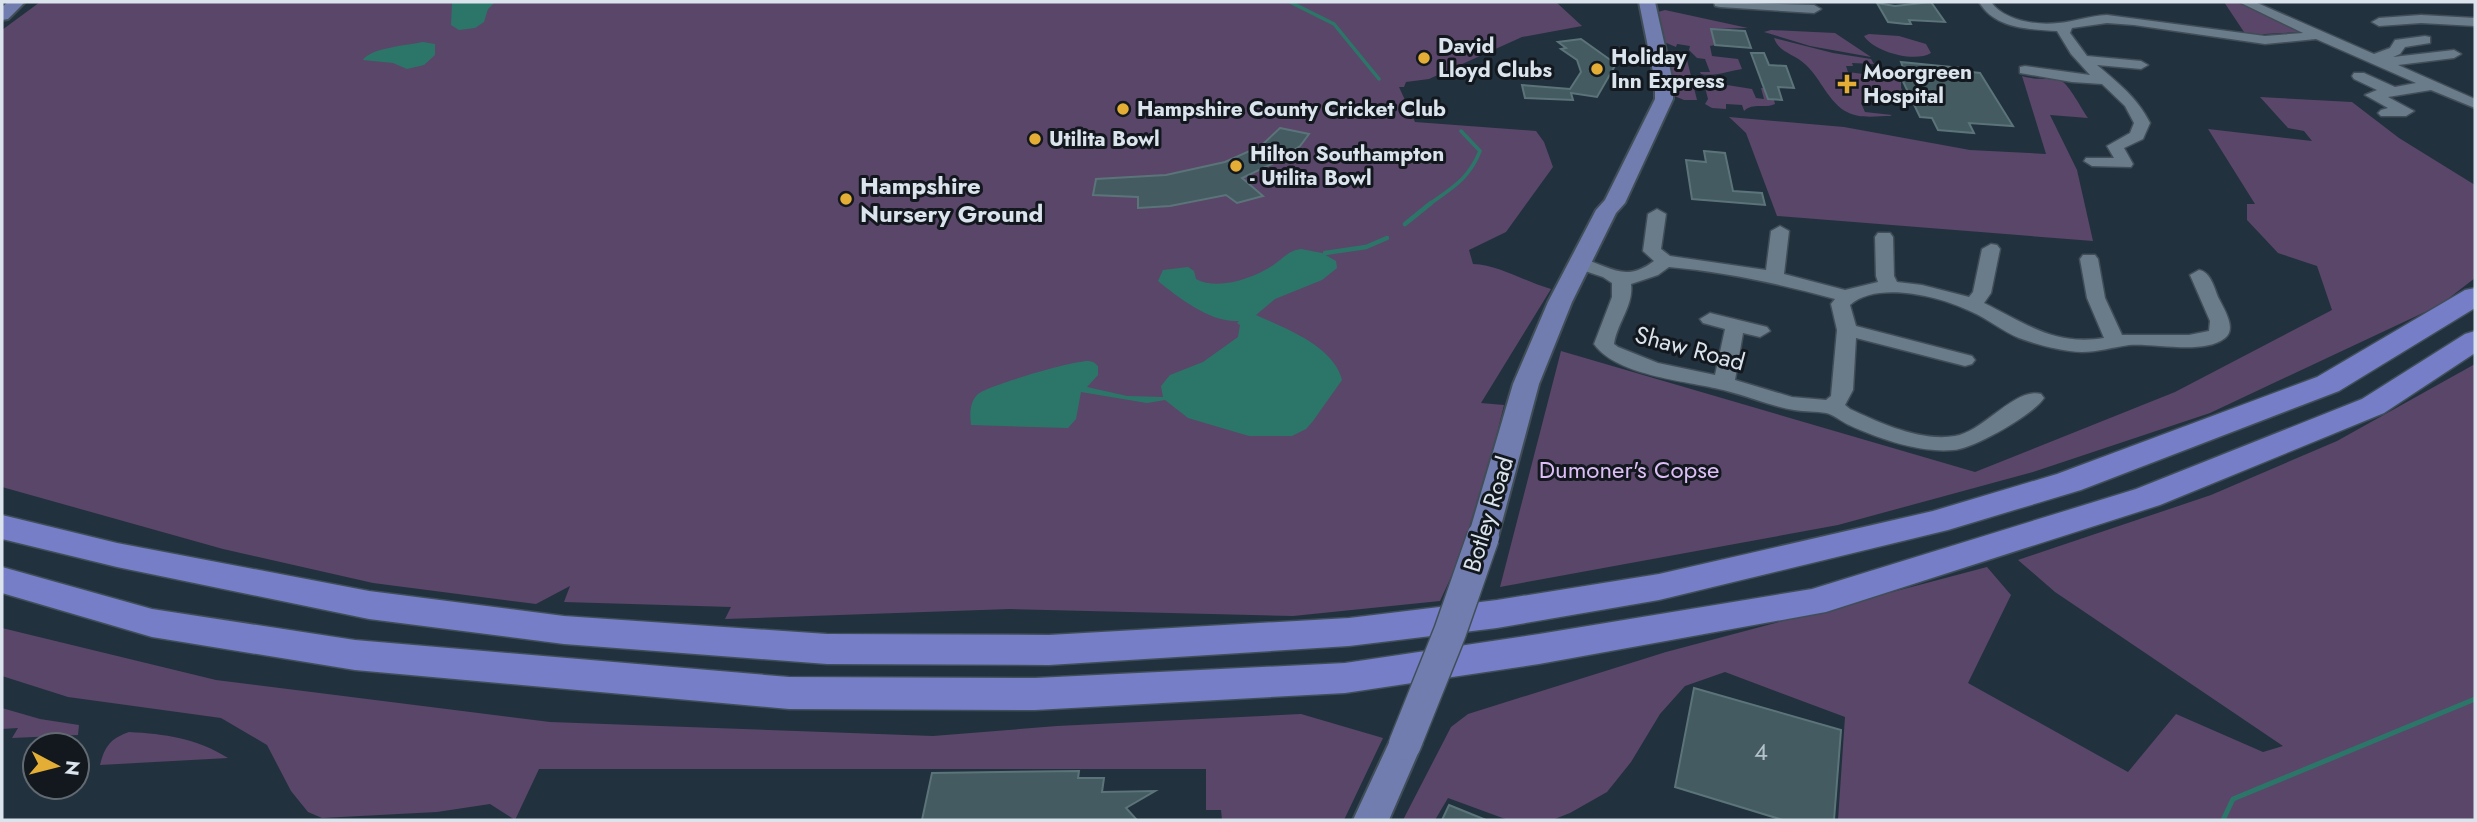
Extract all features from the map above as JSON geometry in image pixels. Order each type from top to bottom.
[{"type":"highway","points":[[2,527],[117,555],[382,607],[564,630],[827,649],[1049,650],[1362,630],[1497,614],[1659,587],[1936,523],[2069,482],[2328,384],[2475,296]]},
{"type":"highway","points":[[2,595],[152,623],[355,655],[789,693],[1035,694],[1345,678],[1539,649],[1813,602],[2148,497],[2373,406],[2475,340]]},
{"type":"highway","points":[[2,510],[117,555]]},
{"type":"highway","points":[[2,580],[152,623]]},
{"type":"main road","points":[[2,15],[17,2]]},
{"type":"main road","name":"Botley Road","points":[[1371,820],[1450,632],[1483,537],[1526,384],[1560,302],[1607,210],[1614,203],[1664,99],[1664,82],[1647,2]]},
{"type":"street","points":[[1985,2],[1989,9],[2001,17],[2063,28],[2081,20],[2120,21],[2265,40],[2320,34]]},
{"type":"street","points":[[2107,2],[2120,21]]},
{"type":"street","points":[[2245,2],[2378,61],[2475,115]]},
{"type":"street","points":[[1720,3],[1755,3],[1815,9]]},
{"type":"street","points":[[2425,40],[2400,43],[2380,28],[2421,19],[2475,16]]},
{"type":"street","points":[[2063,28],[2063,33],[2083,60],[2109,80],[2134,109],[2142,123],[2137,136],[2115,146],[2125,164],[2092,161]]},
{"type":"street","points":[[2378,61],[2395,51],[2400,43]]},
{"type":"street","points":[[2334,50],[2423,87],[2475,104]]},
{"type":"street","points":[[2378,61],[2455,54]]},
{"type":"street","points":[[2407,59],[2475,88]]},
{"type":"street","points":[[2083,60],[2141,65]]},
{"type":"street","points":[[2025,71],[2109,80]]},
{"type":"street","points":[[2359,76],[2393,91]]},
{"type":"street","points":[[2386,114],[2406,111],[2372,94],[2423,87]]},
{"type":"street","points":[[1651,223],[1652,251],[1665,261],[1708,265],[1774,277],[1845,296]]},
{"type":"street","points":[[1774,277],[1780,231]]},
{"type":"street","points":[[1884,237],[1885,276],[1890,287]]},
{"type":"street","points":[[1972,304],[1982,293],[1991,249]]},
{"type":"street","points":[[2089,259],[2096,298],[2115,341]]},
{"type":"street","points":[[1579,264],[1609,273],[1621,281],[1652,271],[1665,261]]},
{"type":"street","points":[[2034,398],[1964,441],[1949,443],[1902,435],[1859,422],[1832,406],[1841,398],[1843,390],[1847,330],[1840,304],[1845,296],[1856,291],[1890,287],[1942,293],[1972,304],[2029,336],[2086,346],[2135,339],[2206,340],[2218,334],[2220,321],[2199,275]]},
{"type":"street","name":"Shaw Road","points":[[1621,281],[1623,293],[1605,329],[1606,348],[1644,366],[1795,404],[1816,408],[1832,406]]},
{"type":"street","points":[[1710,318],[1760,331]]},
{"type":"street","points":[[1724,384],[1735,326]]},
{"type":"street","points":[[1847,330],[1965,360]]},
{"type":"green space","points":[[40,2],[1556,2],[1582,26],[1522,37],[1429,79],[1406,82],[1404,87],[1399,87],[1415,122],[1536,131],[1544,142],[1553,167],[1506,232],[1469,250],[1473,264],[1493,267],[1551,289],[1481,403],[1504,405],[1473,529],[1440,601],[1293,616],[1010,609],[725,619],[731,607],[564,602],[570,586],[536,604],[373,583],[223,549],[2,487],[2,30]]},
{"type":"green space","points":[[2224,2],[2238,2],[2300,32],[2246,35]]},
{"type":"green space","points":[[1665,10],[1748,28],[1711,29],[1715,45],[1710,46],[1712,56],[1738,59],[1742,69],[1701,74],[1700,72],[1710,72],[1705,59],[1697,58],[1689,50],[1690,46],[1677,44],[1676,47],[1664,42],[1658,12]]},
{"type":"green space","points":[[1764,32],[1835,33],[1871,57],[1810,46]]},
{"type":"green space","points":[[1864,36],[1899,36],[1926,44],[1931,53],[1915,57],[1885,51],[1869,42]]},
{"type":"green space","points":[[1774,38],[1833,53],[1871,59],[1874,64],[1852,63],[1853,66],[1846,66],[1848,72],[1901,79],[1901,88],[1908,101],[1870,99],[1872,103],[1861,103],[1865,112],[1892,115],[1890,116],[1862,116],[1847,112],[1835,103],[1806,65],[1783,50]]},
{"type":"green space","points":[[1666,51],[1683,53],[1686,56],[1697,100],[1684,100],[1672,95]]},
{"type":"green space","points":[[2022,76],[2061,81],[2088,118],[2050,115],[2077,170],[2093,241],[1777,216],[1746,133],[1729,117],[1844,127],[1970,150],[2046,154]]},
{"type":"green space","points":[[1711,78],[1727,85],[1752,89],[1756,98],[1764,99],[1761,88],[1764,88],[1768,99],[1774,100],[1775,104],[1751,107],[1744,111],[1742,105],[1726,104],[1726,109],[1712,108],[1705,104],[1708,99],[1703,80]]},
{"type":"green space","name":"Dumoner's Copse","points":[[2260,97],[2352,102],[2399,138],[2475,185],[2475,278],[2440,305],[2210,413],[2033,472],[1838,525],[1500,587],[1561,351],[1975,472],[2175,392],[2332,310],[2317,266],[2278,253],[2247,220],[2247,204],[2255,204],[2208,129],[2312,141],[2304,131],[2288,128]]},
{"type":"green space","points":[[2475,364],[2475,820],[1838,820],[1845,717],[1725,672],[1685,686],[1660,714],[1631,762],[1607,792],[1570,813],[1552,820],[1508,820],[1448,798],[1435,820],[1403,820],[1451,727],[1468,714],[1666,652],[1987,567],[2011,595],[1968,683],[2128,772],[2176,714],[2263,752],[2283,746],[2055,592],[2018,560],[2211,495],[2337,441]]},
{"type":"green space","points":[[2,628],[216,680],[550,722],[933,736],[1057,726],[1301,714],[1383,738],[1344,820],[1222,820],[1221,810],[1206,810],[1206,769],[539,769],[515,820],[490,804],[437,812],[322,818],[308,812],[291,791],[267,745],[221,718],[68,697],[2,676]]},
{"type":"green space","points":[[2,708],[40,719],[79,725],[78,731],[21,731],[21,738],[12,738],[18,728],[2,729]]},
{"type":"green space","points":[[129,732],[180,738],[228,758],[100,765],[109,744]]},
{"type":"shaded area","points":[[452,2],[495,2],[488,9],[484,22],[475,28],[459,30],[451,25]]},
{"type":"shaded area","points":[[423,42],[435,44],[435,55],[424,65],[407,69],[393,63],[363,60],[381,50]]},
{"type":"shaded area","points":[[1301,249],[1322,253],[1336,261],[1337,268],[1322,280],[1275,299],[1256,315],[1307,340],[1329,357],[1337,368],[1342,380],[1306,429],[1292,436],[1249,436],[1188,418],[1165,400],[1147,403],[1081,392],[1076,419],[1068,428],[971,425],[970,413],[978,394],[1014,379],[1081,362],[1091,361],[1098,366],[1098,375],[1087,387],[1127,396],[1163,397],[1161,386],[1170,375],[1203,362],[1238,337],[1240,325],[1237,323],[1239,321],[1228,321],[1207,314],[1176,295],[1158,281],[1163,270],[1188,267],[1194,271],[1196,279],[1214,284],[1225,283],[1255,275],[1289,253]]},
{"type":"building","points":[[1931,2],[1945,22],[1888,22],[1877,3],[1895,6]]},
{"type":"building","points":[[1711,29],[1745,31],[1751,48],[1715,45]]},
{"type":"building","name":"Holiday Inn Express","points":[[1581,39],[1616,64],[1597,97],[1571,93],[1573,100],[1525,98],[1522,85],[1570,89],[1581,72],[1577,60],[1561,49],[1566,48],[1558,42]]},
{"type":"building","points":[[1751,53],[1764,53],[1769,65],[1786,66],[1794,88],[1778,87],[1782,100],[1768,99]]},
{"type":"building","points":[[1901,62],[1961,68],[1963,71],[1980,73],[2013,126],[1969,123],[1974,133],[1938,130],[1932,118],[1920,117],[1897,69],[1904,70]]},
{"type":"building","name":"Hilton Southampton - Utilita Bowl","points":[[1280,128],[1309,134],[1300,146],[1276,162],[1242,178],[1263,196],[1237,203],[1226,195],[1170,206],[1138,208],[1138,197],[1093,195],[1096,179],[1166,175],[1225,162],[1261,146]]},
{"type":"building","points":[[1704,151],[1725,153],[1733,191],[1762,193],[1765,205],[1692,199],[1686,160],[1706,162]]},
{"type":"building","points":[[1694,688],[1841,730],[1834,820],[1783,820],[1675,787]]},
{"type":"building","points":[[1079,771],[1078,778],[1104,778],[1102,792],[1155,791],[1126,808],[1137,820],[922,820],[932,773]]},
{"type":"building","points":[[1449,805],[1486,820],[1442,820]]},
{"type":"waterway","points":[[1290,2],[1334,24],[1379,79]]},
{"type":"waterway","points":[[1428,205],[1452,188],[1476,161],[1480,151],[1461,131]]},
{"type":"waterway","points":[[1405,224],[1431,203]]},
{"type":"waterway","points":[[1325,253],[1366,247],[1387,238]]},
{"type":"waterway","points":[[2223,820],[2233,799],[2475,699]]},
{"type":"place","name":"David Lloyd Clubs","points":[[1424,58]]},
{"type":"place","name":"Holiday Inn Express","points":[[1597,69]]},
{"type":"place","name":"Moorgreen Hospital","points":[[1847,84]]},
{"type":"place","name":"Hampshire County Cricket Club","points":[[1123,109]]},
{"type":"place","name":"Utilita Bowl","points":[[1035,139]]},
{"type":"place","name":"Hilton Southampton - Utilita Bowl","points":[[1236,166]]},
{"type":"place","name":"Hampshire Nursery Ground","points":[[846,199]]}]
